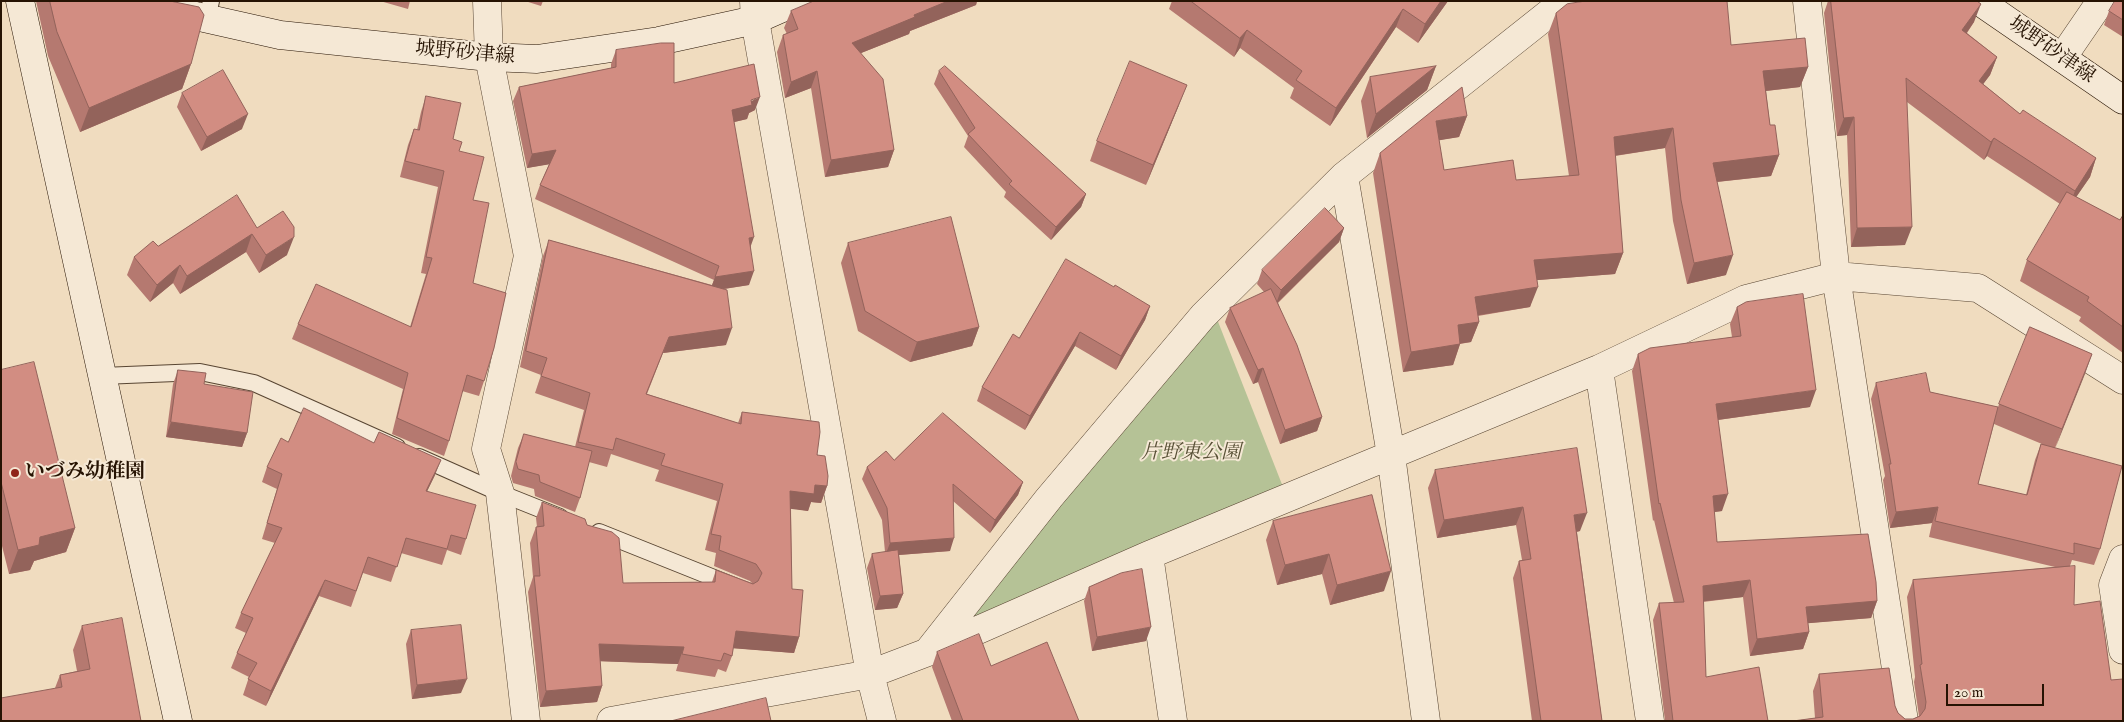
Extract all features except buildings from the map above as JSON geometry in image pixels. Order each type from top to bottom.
[{"type":"street","points":[[20,1],[178,721]]},
{"type":"street","name":"城野砂津線","points":[[128,1],[209,10],[280,35],[489,57],[537,59],[659,42],[754,11],[798,1]]},
{"type":"street","points":[[487,1],[489,57],[528,256],[486,449],[500,493],[526,721]]},
{"type":"street","points":[[1807,1],[1836,276],[1904,721]]},
{"type":"street","name":"城野砂津線","points":[[1979,1],[2123,100]]},
{"type":"street","points":[[2062,58],[2101,1]]},
{"type":"street","points":[[928,652],[1049,498],[1203,316],[1344,176],[1552,4]]},
{"type":"street","points":[[754,11],[870,674],[882,721]]},
{"type":"street","points":[[1344,176],[1392,454],[1426,721]]},
{"type":"street","points":[[611,721],[870,674],[928,652],[1149,555],[1599,369],[1746,299],[1836,276],[1978,288],[2123,380]]},
{"type":"street","points":[[1599,369],[1650,721]]},
{"type":"street","points":[[1149,555],[1172,721]]},
{"type":"street","points":[[2123,559],[2113,585],[2123,650]]},
{"type":"lane","points":[[102,376],[200,372],[254,383],[500,493],[746,590]]},
{"type":"green space","name":"片野東公園","points":[[1215,314],[1285,492],[940,641]]},
{"type":"place","name":"いづみ幼稚園","points":[[15,473]]}]
